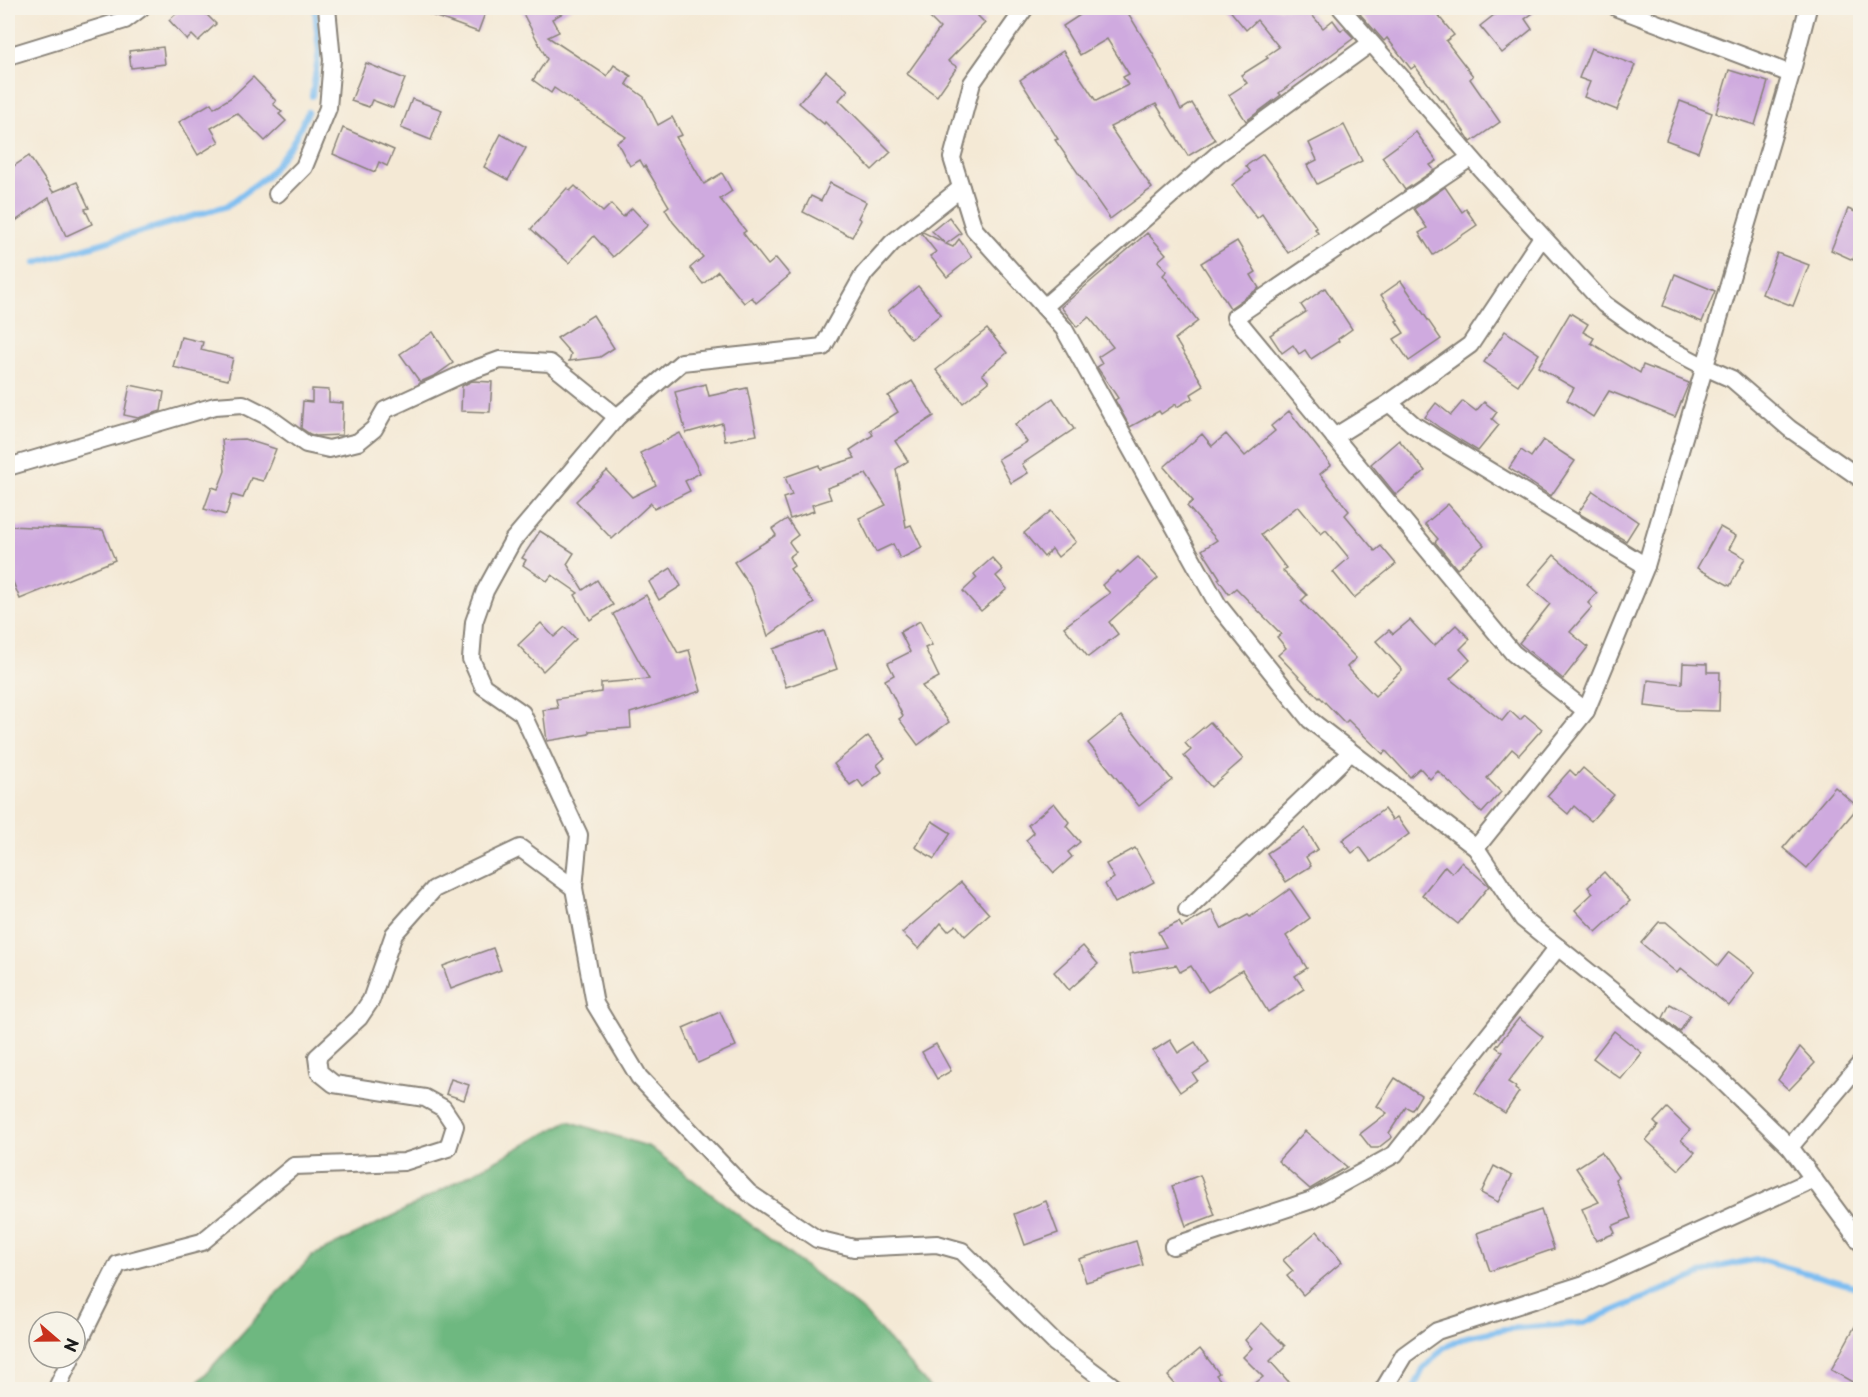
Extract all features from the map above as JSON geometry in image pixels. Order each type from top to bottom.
[{"type":"street","points":[[8,56],[125,20],[141,8]]},
{"type":"street","points":[[277,194],[304,167],[328,108],[332,60],[327,8]]},
{"type":"street","points":[[1025,8],[972,83],[952,158],[974,229],[1064,329],[1218,605],[1310,720],[1476,848],[1523,918],[1713,1072],[1790,1147],[1860,1242]]},
{"type":"street","points":[[1341,8],[1470,158],[1604,304],[1657,342],[1732,379],[1790,429],[1860,478]]},
{"type":"street","points":[[1617,8],[1791,74]]},
{"type":"street","points":[[1476,848],[1586,711],[1646,566],[1791,74],[1808,8]]},
{"type":"street","points":[[1044,307],[1218,154],[1371,43]]},
{"type":"street","points":[[1470,158],[1235,317],[1513,653],[1586,711]]},
{"type":"street","points":[[961,188],[892,243],[864,274],[823,347],[682,362],[617,417],[513,540],[485,591],[474,622],[471,658],[483,686],[522,713],[579,835],[574,888],[595,1004],[639,1077],[749,1193],[817,1239],[854,1248],[937,1244],[962,1251],[1054,1343],[1118,1389]]},
{"type":"street","points":[[1334,437],[1389,403],[1470,345],[1542,237]]},
{"type":"street","points":[[8,467],[215,406],[243,404],[267,416],[306,444],[329,449],[339,447],[358,442],[374,429],[385,411],[467,372],[500,360],[550,363],[617,417]]},
{"type":"street","points":[[1389,403],[1414,425],[1646,566]]},
{"type":"street","points":[[1187,909],[1351,752]]},
{"type":"street","points":[[87,1326],[118,1264],[202,1242],[294,1166],[404,1162],[448,1148],[454,1126],[442,1108],[425,1098],[334,1084],[319,1072],[317,1057],[359,1018],[371,1000],[394,934],[434,889],[520,848],[574,888]]},
{"type":"street","points":[[1173,1246],[1312,1200],[1395,1154],[1558,947]]},
{"type":"street","points":[[1790,1147],[1860,1064]]},
{"type":"street","points":[[1383,1389],[1404,1355],[1437,1331],[1584,1284],[1814,1179]]},
{"type":"street","points":[[1844,1220],[1860,1214]]},
{"type":"street","points":[[56,1389],[65,1370]]},
{"type":"green space","points":[[568,1121],[650,1147],[863,1311],[931,1389],[192,1389],[312,1256],[403,1211]]},
{"type":"building","points":[[183,8],[200,8],[216,24],[198,41],[192,35],[187,40],[169,20]]},
{"type":"building","points":[[417,8],[487,8],[478,32],[417,10]]},
{"type":"building","points":[[520,8],[572,8],[552,19],[559,32],[548,37],[607,76],[614,65],[631,76],[626,84],[644,97],[658,125],[672,117],[682,135],[676,137],[704,184],[722,173],[732,191],[720,199],[746,231],[743,233],[768,265],[776,258],[790,275],[756,303],[752,297],[744,303],[718,271],[703,284],[690,268],[703,257],[673,222],[665,209],[669,206],[645,166],[640,160],[630,166],[617,142],[626,137],[554,88],[551,93],[533,80],[547,59]]},
{"type":"building","points":[[920,8],[970,8],[985,23],[948,61],[957,67],[937,96],[907,74],[940,28]]},
{"type":"building","points":[[1075,8],[1125,8],[1153,54],[1181,110],[1192,103],[1215,140],[1188,156],[1156,104],[1110,127],[1152,188],[1110,219],[1055,140],[1058,139],[1020,80],[1063,51],[1096,101],[1128,85],[1123,77],[1129,74],[1107,39],[1080,55],[1063,26],[1080,15]]},
{"type":"building","points":[[1228,8],[1306,8],[1323,28],[1333,20],[1341,31],[1344,28],[1354,38],[1279,93],[1281,95],[1246,121],[1229,95],[1247,83],[1241,75],[1268,58],[1266,56],[1279,47],[1257,20],[1246,30]]},
{"type":"building","points":[[1367,8],[1432,8],[1454,35],[1446,41],[1473,76],[1470,79],[1500,122],[1471,142],[1443,100],[1441,101],[1415,66],[1411,69],[1387,38],[1384,41],[1360,14]]},
{"type":"building","points":[[1503,8],[1540,8],[1525,19],[1532,29],[1502,53],[1480,26]]},
{"type":"building","points":[[163,47],[165,64],[131,68],[129,51]]},
{"type":"building","points":[[1591,48],[1635,65],[1617,110],[1584,97],[1590,82],[1579,78]]},
{"type":"building","points":[[366,63],[405,79],[393,108],[372,100],[369,107],[351,101]]},
{"type":"building","points":[[1729,70],[1768,82],[1755,125],[1716,113]]},
{"type":"building","points":[[826,71],[848,90],[839,100],[891,152],[872,170],[825,122],[824,124],[799,103]]},
{"type":"building","points":[[253,77],[276,101],[273,104],[282,112],[279,114],[286,121],[265,141],[237,113],[211,128],[219,142],[198,155],[179,122],[211,103],[214,108],[232,97]]},
{"type":"building","points":[[412,99],[442,110],[431,140],[401,128]]},
{"type":"building","points":[[1680,101],[1712,113],[1698,152],[1666,140]]},
{"type":"building","points":[[1344,125],[1362,161],[1317,184],[1307,165],[1317,160],[1309,143]]},
{"type":"building","points":[[343,128],[394,150],[387,166],[379,162],[375,172],[333,154]]},
{"type":"building","points":[[1416,132],[1437,161],[1430,165],[1434,170],[1405,190],[1382,157]]},
{"type":"building","points":[[501,134],[526,148],[508,180],[484,167]]},
{"type":"building","points":[[1263,154],[1317,228],[1315,229],[1318,233],[1288,253],[1262,214],[1257,218],[1232,185],[1250,171],[1246,166]]},
{"type":"building","points":[[29,156],[53,192],[77,182],[89,208],[85,209],[92,224],[66,236],[49,198],[8,226],[8,170]]},
{"type":"building","points":[[830,183],[866,202],[858,218],[861,220],[852,237],[803,212],[811,196],[821,201]]},
{"type":"building","points":[[575,186],[603,212],[611,204],[623,217],[632,208],[648,225],[613,257],[594,236],[569,263],[531,229],[567,188],[570,191]]},
{"type":"building","points":[[1445,187],[1462,212],[1466,209],[1477,225],[1433,255],[1419,233],[1427,228],[1414,209]]},
{"type":"building","points":[[1848,209],[1860,214],[1860,241],[1853,260],[1831,250]]},
{"type":"building","points":[[949,217],[961,233],[946,244],[953,247],[959,239],[972,257],[947,277],[930,256],[936,252],[921,233],[945,243],[932,231]]},
{"type":"building","points":[[1147,233],[1166,254],[1158,261],[1167,271],[1163,275],[1198,321],[1175,339],[1204,386],[1191,394],[1193,398],[1177,407],[1176,404],[1161,414],[1159,411],[1130,427],[1115,400],[1118,398],[1097,367],[1102,364],[1098,357],[1113,347],[1089,317],[1077,327],[1061,307]]},
{"type":"building","points":[[1237,241],[1256,272],[1251,275],[1259,288],[1230,308],[1201,263]]},
{"type":"building","points":[[1777,253],[1809,265],[1793,306],[1762,294]]},
{"type":"building","points":[[1675,274],[1715,291],[1702,322],[1663,306]]},
{"type":"building","points":[[1401,281],[1441,339],[1409,361],[1394,339],[1404,333],[1381,295]]},
{"type":"building","points":[[918,286],[941,314],[911,339],[888,311]]},
{"type":"building","points":[[1325,288],[1352,329],[1338,339],[1339,341],[1311,359],[1305,350],[1299,354],[1293,345],[1282,353],[1270,335],[1306,312],[1301,305]]},
{"type":"building","points":[[1570,313],[1588,324],[1583,332],[1594,338],[1591,343],[1640,373],[1643,365],[1689,383],[1675,417],[1609,391],[1593,417],[1567,400],[1574,388],[1538,367]]},
{"type":"building","points":[[593,315],[614,348],[600,357],[569,361],[571,354],[557,338]]},
{"type":"building","points":[[987,329],[1007,353],[982,374],[989,382],[963,403],[936,370]]},
{"type":"building","points":[[1505,331],[1539,354],[1518,385],[1484,362]]},
{"type":"building","points":[[433,332],[453,363],[436,375],[420,382],[400,354]]},
{"type":"building","points":[[181,337],[203,342],[201,350],[233,358],[228,380],[173,367]]},
{"type":"building","points":[[472,381],[492,382],[490,412],[461,411],[462,386]]},
{"type":"building","points":[[912,381],[934,416],[895,441],[908,461],[896,469],[906,527],[911,525],[922,548],[900,559],[893,544],[876,552],[859,518],[886,505],[866,474],[827,488],[831,499],[812,505],[814,511],[790,519],[783,498],[792,495],[785,477],[819,465],[820,469],[855,458],[850,450],[873,435],[870,430],[898,412],[888,396]]},
{"type":"building","points":[[706,384],[709,396],[747,388],[757,435],[725,441],[722,423],[686,433],[675,392]]},
{"type":"building","points":[[130,385],[164,392],[161,411],[138,418],[124,415]]},
{"type":"building","points":[[312,389],[329,390],[329,402],[343,403],[342,435],[316,436],[301,428],[303,401],[312,402]]},
{"type":"building","points":[[1053,398],[1074,429],[1022,464],[1028,473],[1011,483],[998,459],[1027,442],[1015,425]]},
{"type":"building","points":[[1463,401],[1476,411],[1484,402],[1497,412],[1492,419],[1499,425],[1478,451],[1425,417],[1436,403],[1451,415]]},
{"type":"building","points":[[1289,411],[1331,465],[1320,474],[1349,511],[1345,515],[1375,551],[1381,546],[1396,564],[1354,598],[1333,572],[1349,558],[1326,530],[1321,534],[1298,506],[1261,535],[1286,568],[1283,571],[1307,595],[1301,601],[1356,658],[1347,667],[1375,696],[1402,670],[1376,641],[1389,630],[1393,634],[1410,620],[1434,646],[1456,625],[1470,639],[1460,649],[1470,660],[1450,679],[1502,721],[1510,711],[1520,720],[1525,715],[1542,729],[1519,755],[1512,749],[1487,778],[1501,792],[1482,813],[1438,771],[1430,779],[1420,768],[1410,777],[1386,751],[1383,754],[1348,720],[1345,723],[1278,655],[1286,648],[1277,637],[1281,634],[1236,588],[1229,594],[1202,550],[1217,540],[1187,506],[1193,501],[1164,467],[1202,434],[1212,446],[1226,434],[1245,456],[1275,431],[1271,426]]},
{"type":"building","points":[[680,433],[700,473],[685,481],[690,491],[654,509],[651,503],[612,539],[576,501],[607,471],[632,497],[656,485],[640,453]]},
{"type":"building","points":[[244,439],[276,449],[263,481],[251,478],[243,498],[232,495],[226,515],[204,509],[212,487],[218,489],[225,471],[222,440]]},
{"type":"building","points":[[1399,440],[1425,471],[1396,495],[1371,464]]},
{"type":"building","points":[[1543,440],[1575,461],[1551,496],[1509,468],[1521,450],[1531,457]]},
{"type":"building","points":[[1593,491],[1638,522],[1626,541],[1578,513]]},
{"type":"building","points":[[1448,504],[1484,545],[1457,569],[1435,542],[1438,539],[1425,524]]},
{"type":"building","points":[[1051,511],[1076,542],[1058,557],[1052,549],[1044,557],[1024,533]]},
{"type":"building","points":[[787,519],[798,535],[789,542],[796,552],[789,557],[794,566],[790,569],[814,603],[768,636],[752,589],[734,562],[776,535],[772,529]]},
{"type":"building","points":[[8,526],[103,530],[115,560],[20,599],[8,570]]},
{"type":"building","points":[[1720,527],[1736,536],[1729,549],[1745,558],[1730,586],[1697,568]]},
{"type":"building","points":[[540,531],[574,553],[567,564],[583,590],[597,580],[613,605],[590,620],[575,595],[578,593],[552,575],[547,581],[523,565],[526,560],[522,558]]},
{"type":"building","points":[[1554,555],[1597,593],[1588,603],[1592,607],[1570,632],[1588,647],[1563,679],[1519,643],[1550,604],[1528,585]]},
{"type":"building","points":[[1138,557],[1158,578],[1109,622],[1118,634],[1088,657],[1064,627],[1110,593],[1102,585]]},
{"type":"building","points":[[992,558],[1003,570],[996,576],[1007,589],[981,611],[963,591],[977,578],[974,574]]},
{"type":"building","points":[[671,568],[681,586],[659,600],[649,582]]},
{"type":"building","points":[[646,595],[678,653],[689,650],[701,691],[630,713],[631,728],[589,731],[589,734],[547,741],[543,710],[558,708],[556,699],[601,692],[601,683],[649,679],[613,614]]},
{"type":"building","points":[[920,621],[932,645],[925,648],[939,677],[922,686],[949,722],[918,745],[899,719],[903,716],[885,680],[894,675],[888,663],[910,652],[900,632]]},
{"type":"building","points":[[541,623],[554,637],[565,627],[576,639],[543,671],[518,645]]},
{"type":"building","points":[[824,631],[837,669],[786,687],[773,649]]},
{"type":"building","points":[[1683,663],[1707,664],[1707,672],[1720,672],[1719,711],[1645,706],[1648,680],[1682,684]]},
{"type":"building","points":[[1121,716],[1172,780],[1139,806],[1088,743]]},
{"type":"building","points":[[1210,722],[1243,759],[1211,787],[1184,756],[1191,750],[1185,743]]},
{"type":"building","points":[[868,736],[885,758],[877,765],[882,772],[863,787],[858,780],[850,785],[834,764]]},
{"type":"building","points":[[1583,768],[1614,795],[1591,821],[1574,806],[1568,814],[1547,796],[1570,770],[1576,776]]},
{"type":"building","points":[[1835,787],[1858,807],[1807,868],[1783,848]]},
{"type":"building","points":[[1054,803],[1069,822],[1066,826],[1080,842],[1068,852],[1072,857],[1054,873],[1026,840],[1034,833],[1028,825]]},
{"type":"building","points":[[1384,809],[1392,820],[1397,817],[1409,834],[1371,862],[1360,847],[1352,853],[1342,840]]},
{"type":"building","points":[[932,821],[951,833],[934,859],[915,847]]},
{"type":"building","points":[[1305,828],[1318,849],[1306,857],[1311,866],[1286,882],[1267,853]]},
{"type":"building","points":[[1135,848],[1154,882],[1115,903],[1105,884],[1114,878],[1106,864]]},
{"type":"building","points":[[1461,862],[1489,886],[1458,924],[1422,895],[1445,866],[1452,873]]},
{"type":"building","points":[[1604,872],[1630,901],[1596,932],[1575,910],[1593,893],[1588,887]]},
{"type":"building","points":[[961,882],[989,914],[965,936],[956,925],[948,931],[941,923],[919,949],[902,933]]},
{"type":"building","points":[[1290,889],[1310,918],[1286,936],[1307,968],[1295,976],[1304,989],[1268,1012],[1242,970],[1208,992],[1191,966],[1180,972],[1176,965],[1133,973],[1129,954],[1166,947],[1158,932],[1179,922],[1182,927],[1212,910],[1222,929],[1248,915],[1250,917]]},
{"type":"building","points":[[1659,922],[1666,922],[1718,966],[1729,952],[1755,972],[1729,1006],[1681,968],[1677,973],[1641,943]]},
{"type":"building","points":[[1083,946],[1098,964],[1069,990],[1054,972]]},
{"type":"building","points":[[493,948],[501,970],[451,989],[443,966]]},
{"type":"building","points":[[1670,1004],[1690,1015],[1680,1032],[1663,1018]]},
{"type":"building","points":[[720,1012],[736,1046],[698,1063],[683,1028]]},
{"type":"building","points":[[1519,1018],[1543,1037],[1508,1082],[1519,1092],[1505,1113],[1475,1093],[1503,1052],[1496,1047]]},
{"type":"building","points":[[1614,1031],[1642,1053],[1621,1079],[1593,1058]]},
{"type":"building","points":[[1170,1040],[1178,1053],[1195,1042],[1209,1063],[1193,1074],[1197,1080],[1180,1092],[1153,1051]]},
{"type":"building","points":[[936,1044],[951,1071],[937,1079],[922,1052]]},
{"type":"building","points":[[1800,1047],[1815,1063],[1789,1090],[1778,1080]]},
{"type":"building","points":[[1395,1078],[1421,1095],[1412,1110],[1406,1107],[1389,1133],[1392,1137],[1378,1148],[1371,1148],[1360,1134],[1387,1113],[1377,1106]]},
{"type":"building","points":[[451,1079],[469,1085],[464,1100],[446,1094]]},
{"type":"building","points":[[1667,1108],[1690,1130],[1681,1140],[1695,1152],[1679,1170],[1646,1140],[1658,1126],[1654,1122]]},
{"type":"building","points":[[1305,1131],[1347,1167],[1310,1189],[1278,1161]]},
{"type":"building","points":[[1601,1152],[1618,1177],[1615,1179],[1631,1218],[1612,1226],[1615,1233],[1596,1241],[1582,1209],[1599,1202],[1576,1168]]},
{"type":"building","points":[[1494,1166],[1512,1176],[1498,1202],[1481,1193]]},
{"type":"building","points":[[1200,1175],[1215,1215],[1186,1226],[1172,1186]]},
{"type":"building","points":[[1046,1201],[1058,1233],[1025,1245],[1014,1214]]},
{"type":"building","points":[[1541,1210],[1554,1249],[1490,1271],[1477,1233]]},
{"type":"building","points":[[1317,1231],[1342,1262],[1303,1295],[1287,1276],[1293,1271],[1283,1260]]},
{"type":"building","points":[[1136,1241],[1143,1265],[1086,1282],[1079,1259]]},
{"type":"building","points":[[1860,1317],[1860,1371],[1854,1383],[1831,1370]]},
{"type":"building","points":[[1262,1323],[1285,1346],[1270,1361],[1295,1389],[1248,1389],[1263,1377],[1243,1357],[1252,1348],[1245,1340]]},
{"type":"building","points":[[1200,1349],[1219,1373],[1216,1375],[1228,1389],[1179,1389],[1168,1376]]},
{"type":"waterway","points":[[312,96],[319,52],[315,8]]},
{"type":"waterway","points":[[35,263],[227,206],[268,175],[292,144],[308,112]]},
{"type":"waterway","points":[[1413,1390],[1423,1369],[1443,1348],[1466,1337],[1505,1329],[1584,1323],[1718,1267],[1757,1259],[1860,1288]]}]
